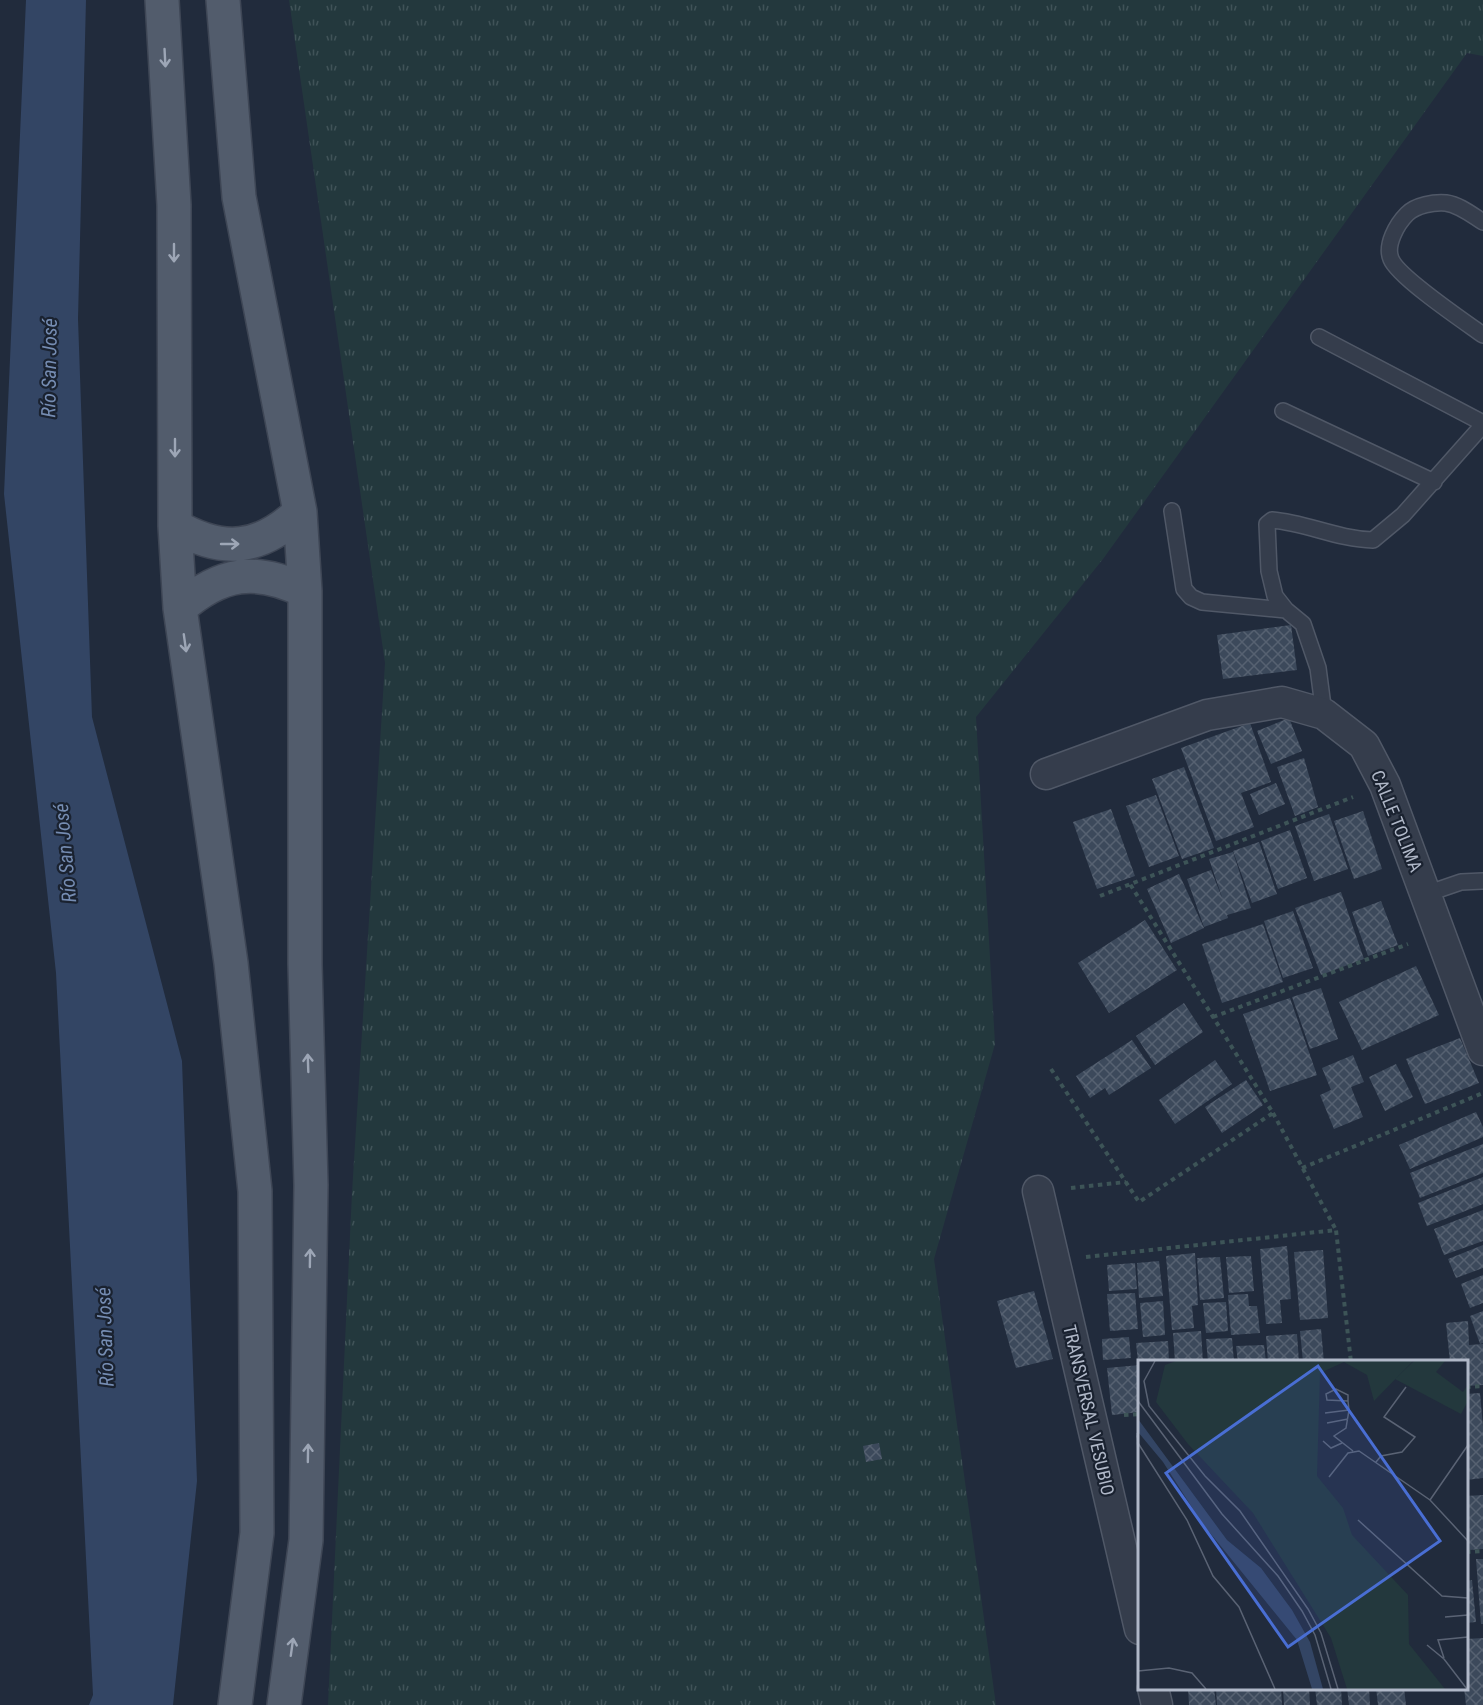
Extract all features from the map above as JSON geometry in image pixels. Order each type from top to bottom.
[{"type":"main road","points":[[162,0],[174,206],[175,526],[180,608],[231,963],[255,1191],[257,1533],[235,1705]]},
{"type":"main road","points":[[223,0],[239,197],[300,512],[304,591],[305,964],[311,1185],[306,1540],[284,1705]]},
{"type":"main road","points":[[175,526],[211,543],[250,543],[269,536],[285,526],[300,512]]},
{"type":"main road","points":[[180,608],[197,593],[218,582],[239,576],[273,578],[304,591]]},
{"type":"street","name":"CALLE TOLIMA","points":[[1047,774],[1207,715],[1282,702],[1324,714],[1364,745],[1385,785],[1483,1050]]},
{"type":"street","name":"TRANSVERSAL VESUBIO","points":[[1038,1191],[1138,1620]]},
{"type":"street","points":[[1153,1690],[1157,1705]]},
{"type":"lane","points":[[1483,222],[1463,209],[1448,203],[1427,204],[1408,213],[1396,230],[1389,246],[1391,261],[1411,282],[1483,335]]},
{"type":"lane","points":[[1319,337],[1483,424],[1403,515],[1372,540],[1353,539],[1288,521],[1272,520],[1267,524],[1269,571],[1275,596],[1286,610],[1303,624],[1318,668],[1324,714]]},
{"type":"lane","points":[[1283,411],[1434,482]]},
{"type":"lane","points":[[1172,511],[1184,590],[1191,597],[1202,602],[1286,610]]},
{"type":"lane","points":[[1426,894],[1461,882],[1483,880]]},
{"type":"path","points":[[1100,896],[1385,785]]},
{"type":"path","points":[[1130,884],[1273,1113],[1336,1230],[1351,1360]]},
{"type":"path","points":[[1213,1017],[1440,933]]},
{"type":"path","points":[[1051,1069],[1140,1202],[1273,1113]]},
{"type":"path","points":[[1302,1168],[1483,1093]]},
{"type":"path","points":[[1038,1191],[1126,1182]]},
{"type":"path","points":[[1054,1261],[1336,1230]]},
{"type":"path","points":[[1468,1387],[1483,1386]]},
{"type":"path","points":[[1468,1552],[1483,1551]]},
{"type":"green space","points":[[289,0],[1483,0],[1483,56],[1467,53],[1103,559],[976,717],[995,1044],[934,1259],[996,1705],[328,1705],[352,1193],[385,663]]},
{"type":"water","name":"Río San José","points":[[26,0],[86,0],[78,319],[92,717],[182,1061],[197,1481],[173,1705],[89,1705],[93,1695],[56,973],[4,494]]},
{"type":"building","points":[[1291,625],[1297,670],[1223,679],[1217,635]]},
{"type":"building","points":[[1289,718],[1302,751],[1271,764],[1257,731]]},
{"type":"building","points":[[1250,723],[1271,782],[1241,793],[1254,827],[1216,841],[1181,748]]},
{"type":"building","points":[[1304,758],[1318,807],[1295,816],[1277,767]]},
{"type":"building","points":[[1184,767],[1214,848],[1182,859],[1152,779]]},
{"type":"building","points":[[1276,783],[1285,804],[1259,815],[1250,794]]},
{"type":"building","points":[[1156,795],[1179,856],[1149,867],[1126,806]]},
{"type":"building","points":[[1111,809],[1135,876],[1097,889],[1073,822]]},
{"type":"building","points":[[1363,811],[1382,869],[1354,879],[1334,821]]},
{"type":"building","points":[[1329,814],[1348,869],[1314,881],[1295,826]]},
{"type":"building","points":[[1290,830],[1307,878],[1278,889],[1261,841]]},
{"type":"building","points":[[1259,842],[1277,894],[1252,903],[1233,851]]},
{"type":"building","points":[[1233,852],[1251,908],[1227,915],[1228,918],[1204,927],[1187,879],[1211,870],[1223,900],[1209,859]]},
{"type":"building","points":[[1179,874],[1204,928],[1171,943],[1147,889]]},
{"type":"building","points":[[1341,892],[1364,959],[1321,975],[1295,908]]},
{"type":"building","points":[[1381,901],[1398,945],[1368,956],[1352,912]]},
{"type":"building","points":[[1293,911],[1313,968],[1283,978],[1264,921]]},
{"type":"building","points":[[1145,920],[1177,970],[1109,1013],[1078,963]]},
{"type":"building","points":[[1263,924],[1283,982],[1222,1003],[1202,944]]},
{"type":"building","points":[[1416,966],[1439,1015],[1362,1050],[1339,1002]]},
{"type":"building","points":[[1321,988],[1338,1039],[1310,1049],[1292,997]]},
{"type":"building","points":[[1290,998],[1317,1075],[1270,1091],[1243,1014]]},
{"type":"building","points":[[1184,1003],[1203,1032],[1155,1065],[1136,1036]]},
{"type":"building","points":[[1460,1038],[1479,1083],[1425,1104],[1406,1059]]},
{"type":"building","points":[[1132,1040],[1151,1068],[1109,1095],[1105,1088],[1090,1098],[1076,1076]]},
{"type":"building","points":[[1353,1055],[1364,1082],[1351,1087],[1363,1117],[1334,1129],[1320,1095],[1331,1090],[1322,1068]]},
{"type":"building","points":[[1215,1060],[1232,1084],[1175,1124],[1159,1100]]},
{"type":"building","points":[[1396,1064],[1413,1097],[1385,1111],[1369,1077]]},
{"type":"building","points":[[1246,1080],[1263,1105],[1222,1133],[1205,1107]]},
{"type":"building","points":[[1476,1112],[1483,1127],[1483,1137],[1410,1169],[1399,1145]]},
{"type":"building","points":[[1483,1144],[1483,1173],[1420,1198],[1410,1173]]},
{"type":"building","points":[[1483,1177],[1483,1204],[1427,1226],[1418,1203]]},
{"type":"building","points":[[1483,1210],[1483,1241],[1444,1255],[1434,1229]]},
{"type":"building","points":[[1483,1245],[1483,1268],[1456,1278],[1448,1259]]},
{"type":"building","points":[[1287,1246],[1291,1299],[1280,1300],[1282,1323],[1266,1324],[1260,1249]]},
{"type":"building","points":[[1323,1250],[1328,1318],[1300,1320],[1294,1252]]},
{"type":"building","points":[[1195,1253],[1198,1305],[1192,1306],[1194,1328],[1172,1330],[1166,1256]]},
{"type":"building","points":[[1251,1256],[1254,1291],[1229,1293],[1226,1257]]},
{"type":"building","points":[[1220,1257],[1224,1298],[1200,1300],[1197,1258]]},
{"type":"building","points":[[1159,1261],[1163,1296],[1139,1298],[1137,1263]]},
{"type":"building","points":[[1135,1263],[1137,1289],[1109,1291],[1107,1265]]},
{"type":"building","points":[[1483,1275],[1483,1303],[1470,1308],[1461,1284]]},
{"type":"building","points":[[1034,1291],[1053,1359],[1016,1368],[997,1301]]},
{"type":"building","points":[[1135,1293],[1138,1329],[1110,1331],[1107,1294]]},
{"type":"building","points":[[1248,1294],[1249,1306],[1257,1306],[1260,1333],[1231,1335],[1228,1295]]},
{"type":"building","points":[[1163,1301],[1165,1335],[1143,1337],[1140,1303]]},
{"type":"building","points":[[1226,1302],[1228,1331],[1206,1333],[1203,1303]]},
{"type":"building","points":[[1483,1311],[1483,1343],[1480,1344],[1470,1316]]},
{"type":"building","points":[[1468,1321],[1469,1345],[1483,1344],[1483,1385],[1468,1386],[1468,1360],[1450,1360],[1446,1323]]},
{"type":"building","points":[[1321,1329],[1324,1360],[1303,1360],[1300,1331]]},
{"type":"building","points":[[1201,1331],[1203,1360],[1175,1360],[1173,1333]]},
{"type":"building","points":[[1297,1334],[1299,1360],[1268,1360],[1266,1336]]},
{"type":"building","points":[[1129,1337],[1131,1358],[1103,1360],[1102,1339]]},
{"type":"building","points":[[1232,1338],[1234,1360],[1208,1360],[1206,1339]]},
{"type":"building","points":[[1168,1341],[1169,1360],[1138,1360],[1138,1362],[1136,1343]]},
{"type":"building","points":[[1264,1345],[1266,1360],[1238,1360],[1236,1346]]},
{"type":"building","points":[[1138,1365],[1138,1412],[1112,1415],[1107,1368]]},
{"type":"building","points":[[1480,1393],[1483,1478],[1468,1480],[1468,1394]]},
{"type":"building","points":[[1136,1433],[1138,1433],[1138,1463]]},
{"type":"building","points":[[879,1443],[882,1459],[866,1462],[863,1446]]},
{"type":"building","points":[[1483,1495],[1483,1549],[1469,1550],[1468,1496]]},
{"type":"building","points":[[1476,1559],[1483,1559],[1483,1624],[1481,1624]]},
{"type":"building","points":[[1472,1580],[1476,1622],[1468,1623],[1468,1581]]},
{"type":"building","points":[[1483,1638],[1483,1705],[1466,1705],[1464,1690],[1468,1690],[1468,1639]]},
{"type":"building","points":[[1188,1690],[1214,1690],[1216,1705],[1189,1705]]},
{"type":"building","points":[[1216,1690],[1281,1690],[1282,1705],[1217,1705]]},
{"type":"building","points":[[1283,1690],[1309,1690],[1310,1705],[1284,1705]]},
{"type":"building","points":[[1315,1690],[1341,1690],[1342,1705],[1317,1705]]},
{"type":"building","points":[[1347,1690],[1369,1690],[1370,1705],[1349,1705]]},
{"type":"building","points":[[1376,1690],[1404,1690],[1406,1705],[1378,1705]]}]
